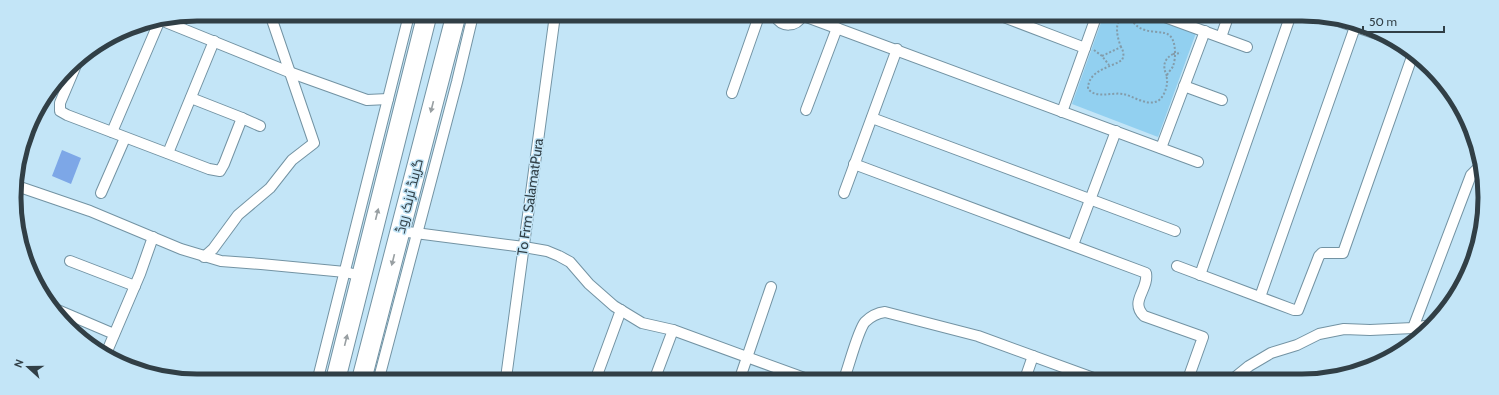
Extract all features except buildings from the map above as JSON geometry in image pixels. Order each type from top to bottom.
[{"type":"highway","name":"گرینڈ ٹرنک روڈ","points":[[337,374],[353,274],[404,70],[422,34],[425,21]]},
{"type":"highway","name":"گرینڈ ٹرنک روڈ","points":[[363,374],[409,232],[448,80],[450,40],[455,21]]},
{"type":"highway","points":[[422,34],[450,40]]},
{"type":"street","points":[[204,257],[213,249],[238,215],[270,188],[292,160],[314,143],[272,21]]},
{"type":"street","points":[[319,374],[353,274],[388,99],[404,70],[408,21]]},
{"type":"street","points":[[448,80],[471,21]]},
{"type":"street","name":"To Frm SalamatPura","points":[[507,374],[554,21]]},
{"type":"street","points":[[732,93],[758,21]]},
{"type":"street","points":[[779,21],[786,25],[796,23],[798,21]]},
{"type":"street","points":[[817,21],[897,49],[1198,162]]},
{"type":"street","points":[[1014,21],[1085,48]]},
{"type":"street","points":[[1062,112],[1095,21]]},
{"type":"street","points":[[1176,21],[1247,47]]},
{"type":"street","points":[[1221,37],[1227,21]]},
{"type":"street","points":[[1200,274],[1289,21]]},
{"type":"street","points":[[169,23],[289,72],[366,100],[388,99]]},
{"type":"street","points":[[112,132],[158,25]]},
{"type":"street","points":[[806,110],[837,28]]},
{"type":"street","points":[[1260,297],[1354,29]]},
{"type":"street","points":[[1161,148],[1204,31]]},
{"type":"street","points":[[168,153],[214,41]]},
{"type":"street","points":[[844,193],[897,49]]},
{"type":"street","points":[[1177,266],[1294,310],[1298,310],[1322,253],[1343,253],[1410,58]]},
{"type":"street","points":[[74,72],[60,103],[60,110],[67,115],[209,169],[220,171],[242,118]]},
{"type":"street","points":[[1184,86],[1222,100]]},
{"type":"street","points":[[191,98],[260,126]]},
{"type":"street","points":[[872,118],[1175,231]]},
{"type":"street","points":[[1073,245],[1116,131]]},
{"type":"street","points":[[101,193],[125,138]]},
{"type":"street","points":[[854,164],[1146,272],[1147,280],[1138,305],[1138,311],[1144,316],[1203,337],[1190,374]]},
{"type":"street","points":[[1413,328],[1471,175],[1476,170]]},
{"type":"street","points":[[21,187],[90,211],[204,257],[221,261],[353,274]]},
{"type":"street","points":[[380,374],[409,232],[547,251],[570,262],[590,284],[621,310],[642,323],[673,330],[794,374]]},
{"type":"street","points":[[108,349],[135,286],[153,237]]},
{"type":"street","points":[[70,261],[135,286]]},
{"type":"street","points":[[742,374],[771,287]]},
{"type":"street","points":[[597,374],[621,310]]},
{"type":"street","points":[[846,374],[862,326],[877,313],[885,312],[978,336],[1082,374]]},
{"type":"street","points":[[64,313],[114,334]]},
{"type":"street","points":[[1239,374],[1249,366],[1271,353],[1297,345],[1319,334],[1344,329],[1370,330],[1421,327]]},
{"type":"street","points":[[657,374],[673,330]]},
{"type":"street","points":[[1027,374],[1033,356]]},
{"type":"path","points":[[1120,21],[1118,23],[1117,34],[1124,55],[1122,60],[1101,69],[1093,76],[1088,86],[1091,93],[1098,95],[1112,93],[1124,94],[1148,102],[1155,102],[1160,99],[1166,87],[1167,82],[1164,66],[1167,58],[1173,54],[1181,53]]},
{"type":"path","points":[[1134,21],[1135,25],[1141,29],[1153,33],[1165,32],[1170,34],[1172,38],[1175,60],[1166,76]]},
{"type":"path","points":[[1102,56],[1121,47]]},
{"type":"path","points":[[1085,48],[1093,50],[1102,56],[1109,65]]},
{"type":"shaded area","points":[[1102,21],[1162,21],[1196,33],[1158,137],[1072,104]]}]
